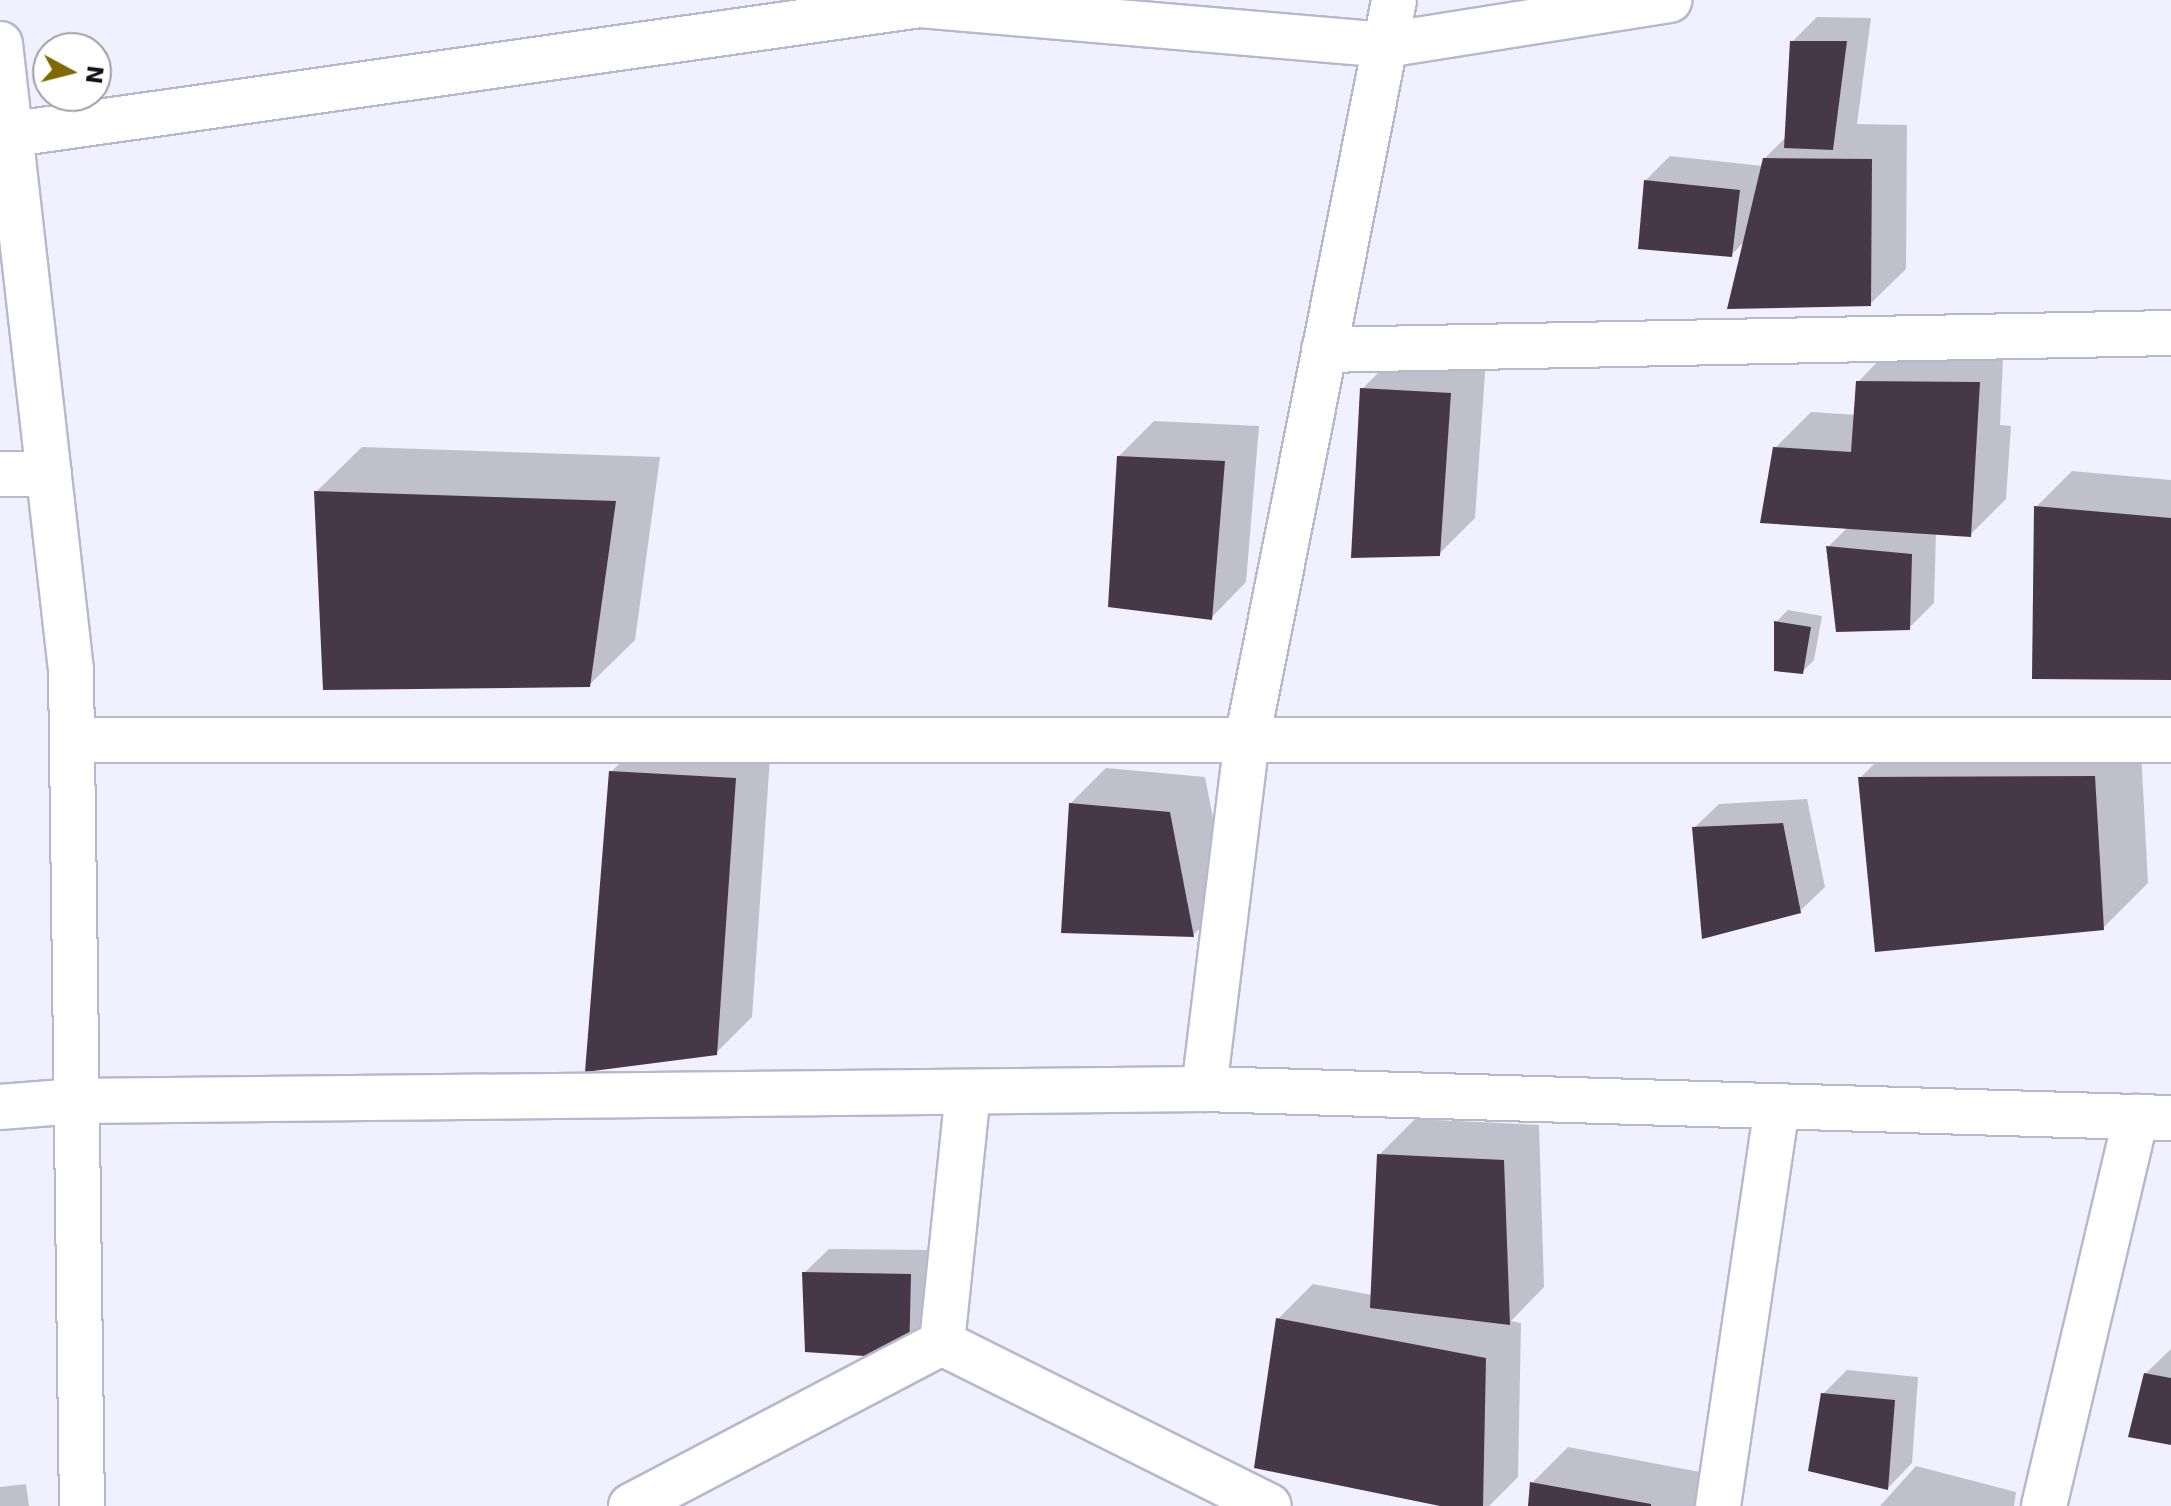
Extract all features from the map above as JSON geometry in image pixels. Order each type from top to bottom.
[{"type":"street","points":[[1204,1089],[1247,740],[1394,0]]},
{"type":"street","points":[[5,136],[920,5],[1385,45],[1669,0]]},
{"type":"street","points":[[0,44],[5,136],[71,670],[82,1506]]},
{"type":"street","points":[[1324,350],[2171,333]]},
{"type":"street","points":[[0,474],[49,474]]},
{"type":"street","points":[[72,740],[2171,740]]},
{"type":"street","points":[[0,1107],[77,1101],[1204,1089],[2153,1118],[2044,1506]]},
{"type":"street","points":[[942,1343],[968,1092]]},
{"type":"street","points":[[1718,1506],[1777,1107]]},
{"type":"street","points":[[631,1506],[942,1343]]},
{"type":"street","points":[[942,1343],[1269,1506]]},
{"type":"building","points":[[1790,41],[1847,41],[1833,150],[1784,148]]},
{"type":"building","points":[[1763,158],[1872,159],[1871,306],[1727,309]]},
{"type":"building","points":[[1644,180],[1740,190],[1732,257],[1638,249]]},
{"type":"building","points":[[1856,381],[1980,382],[1971,537],[1760,523],[1773,447],[1851,452]]},
{"type":"building","points":[[1360,388],[1451,393],[1440,556],[1351,558]]},
{"type":"building","points":[[1117,456],[1225,461],[1212,620],[1108,607]]},
{"type":"building","points":[[314,491],[616,501],[590,687],[323,690]]},
{"type":"building","points":[[2034,506],[2171,518],[2171,680],[2032,679]]},
{"type":"building","points":[[1826,546],[1912,554],[1910,630],[1836,632]]},
{"type":"building","points":[[1774,621],[1811,627],[1803,674],[1774,671]]},
{"type":"building","points":[[609,771],[736,778],[717,1055],[585,1072]]},
{"type":"building","points":[[2095,776],[2104,930],[1875,952],[1858,777]]},
{"type":"building","points":[[1069,803],[1170,812],[1194,937],[1061,933]]},
{"type":"building","points":[[1783,823],[1801,913],[1702,939],[1692,827]]},
{"type":"building","points":[[1377,1154],[1504,1160],[1510,1325],[1370,1308]]},
{"type":"building","points":[[802,1272],[911,1274],[909,1359],[805,1352]]},
{"type":"building","points":[[1276,1318],[1486,1358],[1483,1506],[1440,1506],[1254,1468]]},
{"type":"building","points":[[2144,1373],[2171,1378],[2171,1445],[2128,1437]]},
{"type":"building","points":[[1821,1393],[1895,1400],[1888,1490],[1808,1471]]},
{"type":"building","points":[[1530,1482],[1651,1504],[1651,1506],[1528,1506]]}]
